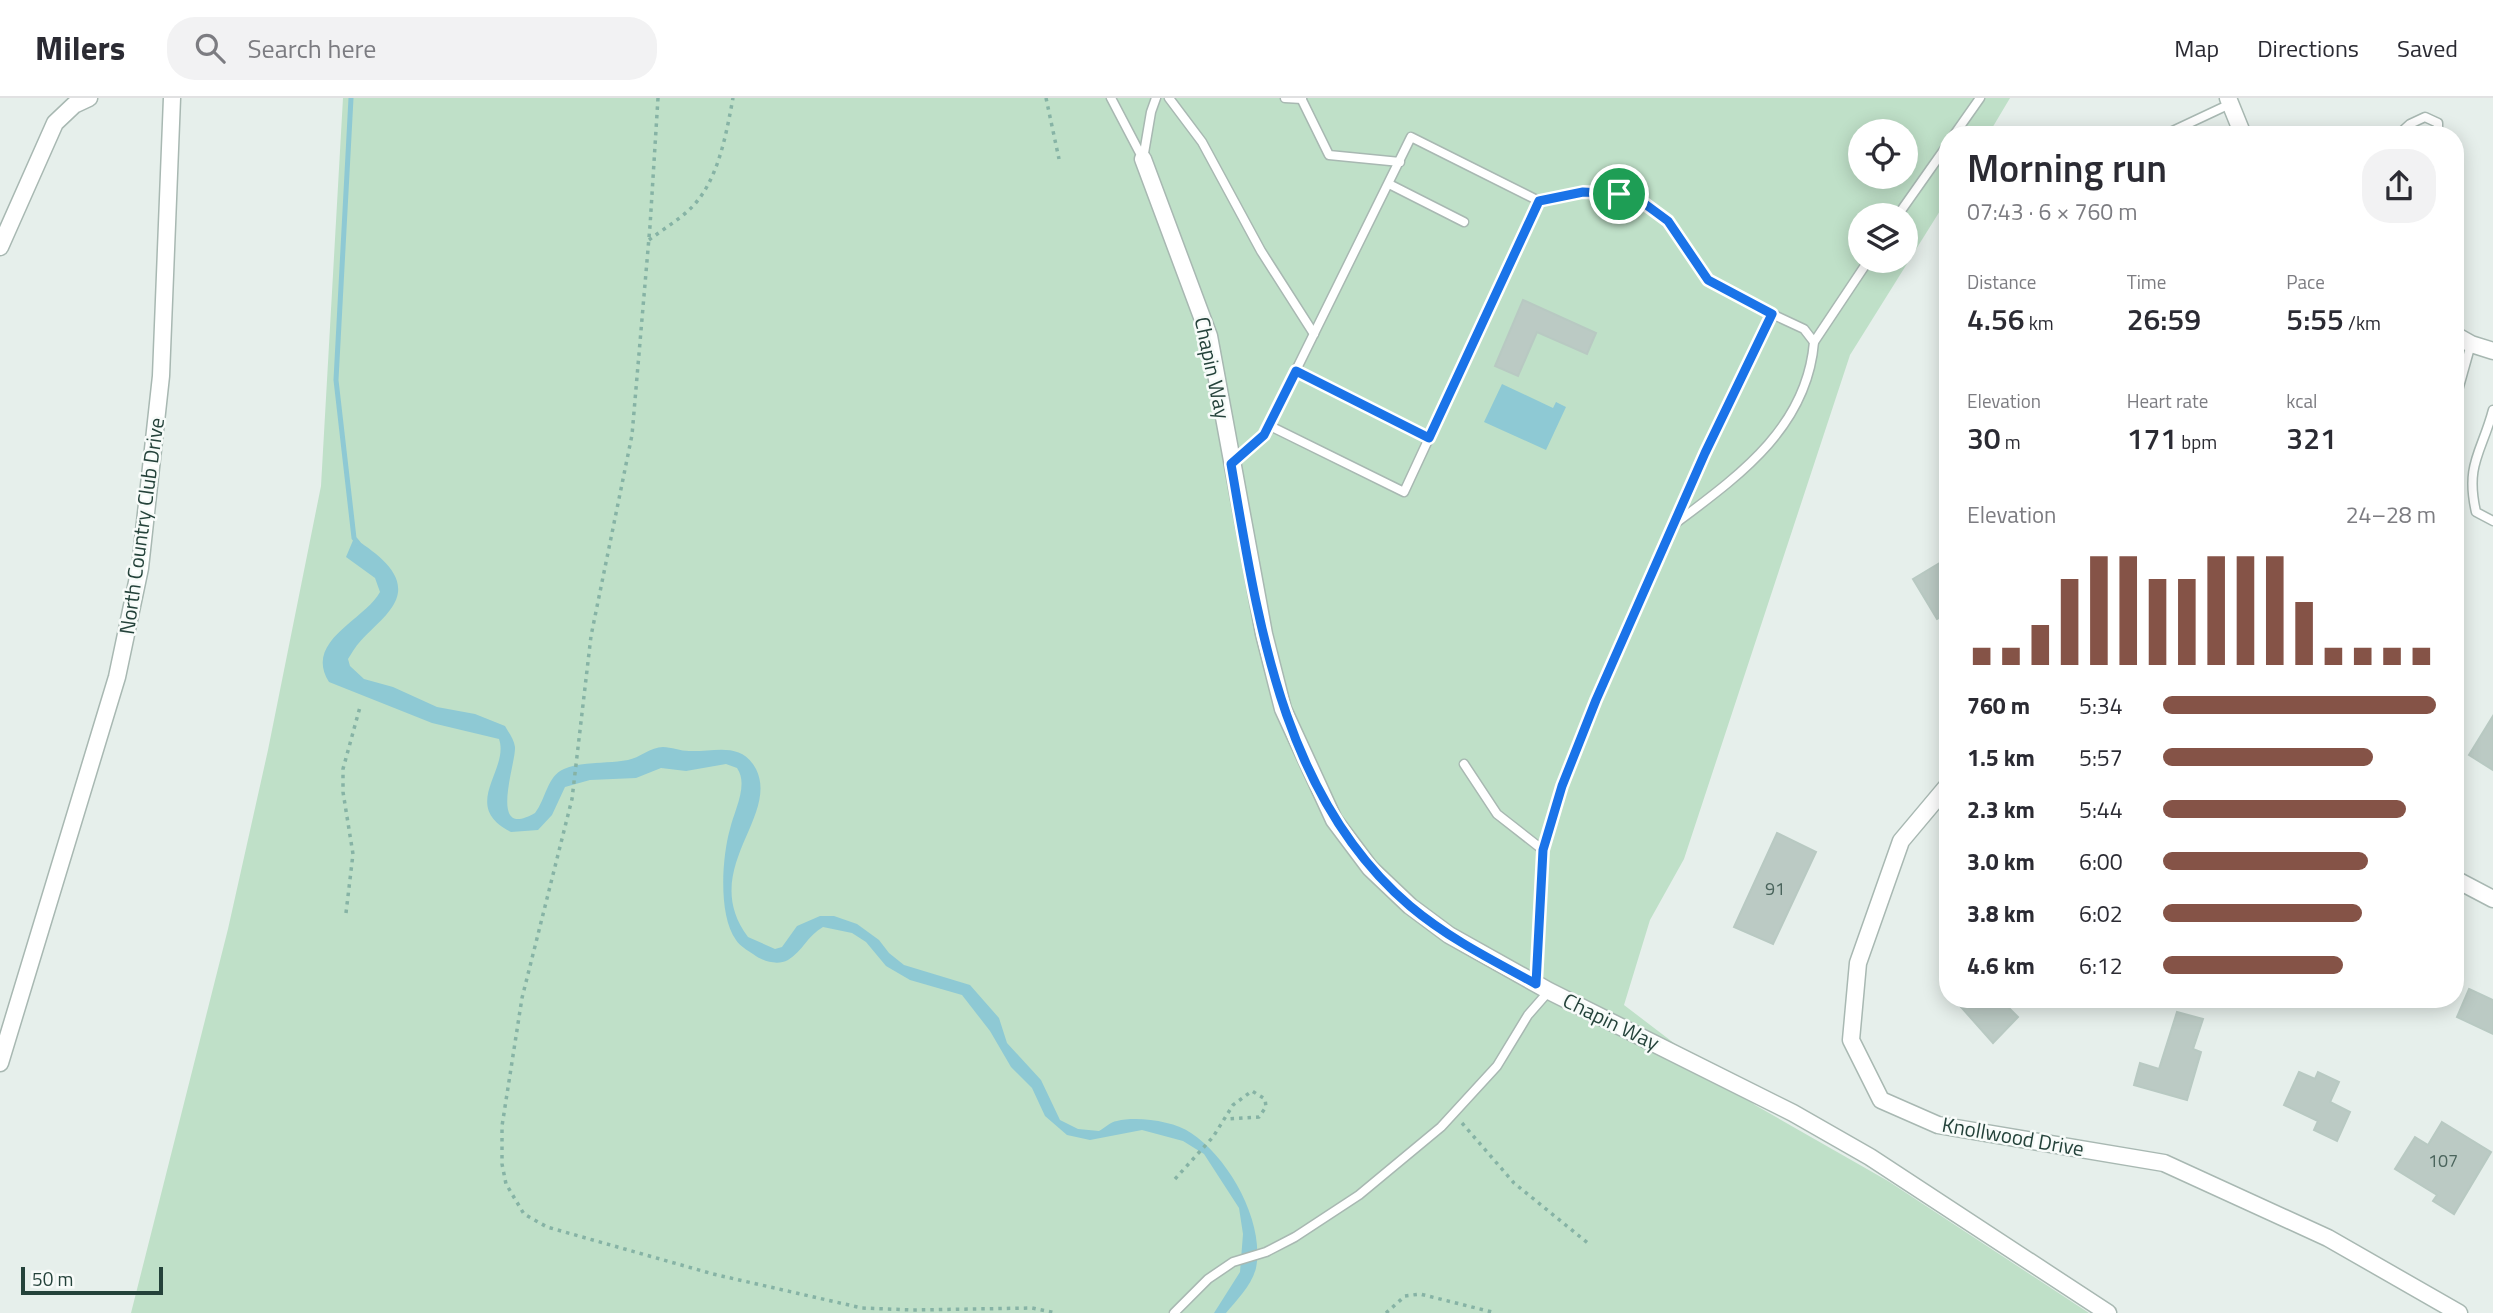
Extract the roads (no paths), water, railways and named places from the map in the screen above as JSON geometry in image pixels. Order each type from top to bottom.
[{"type":"street","points":[[0,247],[51,129],[64,113],[89,98]]},
{"type":"street","name":"North Country Club Drive","points":[[0,1063],[117,677],[140,568],[161,376],[172,98]]},
{"type":"street","points":[[2229,101],[2239,126]]},
{"type":"street","name":"Chapin Way","points":[[1143,159],[1209,336],[1264,634],[1283,709],[1334,820],[1370,868],[1410,906],[1449,935],[1542,987],[1793,1113],[1870,1157],[2108,1313]]},
{"type":"street","points":[[2464,340],[2493,351]]},
{"type":"street","name":"Knollwood Drive","points":[[1939,796],[1901,841],[1858,963],[1851,1041],[1881,1100],[1938,1125],[2164,1163],[2328,1238],[2459,1313]]},
{"type":"street","points":[[2464,884],[2493,899]]},
{"type":"lane","points":[[1111,98],[1143,159]]},
{"type":"lane","points":[[1143,159],[1156,98]]},
{"type":"lane","points":[[1168,98],[1202,142],[1261,251],[1314,334]]},
{"type":"lane","points":[[1285,98],[1302,99],[1329,155],[1400,162]]},
{"type":"lane","points":[[1960,126],[1980,98]]},
{"type":"lane","points":[[2181,126],[2229,101]]},
{"type":"lane","points":[[2408,126],[2425,117],[2438,123],[2438,126]]},
{"type":"lane","points":[[1231,464],[1264,435],[1411,137],[1539,201],[1583,192],[1619,194],[1645,204],[1668,221],[1708,280],[1804,329],[1814,342]]},
{"type":"lane","points":[[1906,203],[1939,157]]},
{"type":"lane","points":[[1389,184],[1464,222]]},
{"type":"lane","points":[[1268,425],[1404,492],[1539,201]]},
{"type":"lane","points":[[1676,523],[1730,483],[1781,430],[1797,408],[1811,371],[1814,342],[1860,273]]},
{"type":"lane","points":[[1174,1313],[1208,1279],[1233,1262],[1266,1252],[1359,1195],[1454,1113],[1497,1066],[1528,1015],[1542,987],[1543,850],[1562,786],[1596,700],[1705,453],[1772,314]]},
{"type":"lane","points":[[2464,369],[2471,344]]},
{"type":"lane","points":[[1296,371],[1429,438]]},
{"type":"lane","points":[[2493,410],[2491,422],[2479,443],[2471,491],[2476,512],[2493,521]]},
{"type":"lane","points":[[1464,764],[1497,814],[1543,850]]},
{"type":"water","points":[[1502,384],[1553,408],[1556,402],[1566,407],[1546,450],[1484,422]]},
{"type":"water","points":[[354,538],[382,559],[396,577],[398,587],[397,598],[390,610],[361,640],[348,659],[350,666],[364,679],[393,687],[437,707],[475,714],[505,726],[515,747],[507,797],[512,817],[520,819],[535,813],[550,782],[558,772],[571,766],[628,760],[663,747],[689,751],[735,751],[750,760],[756,769],[760,787],[758,806],[735,867],[732,889],[735,913],[748,937],[775,949],[782,947],[797,926],[820,916],[834,916],[857,924],[879,940],[889,953],[904,965],[970,985],[999,1018],[1007,1043],[1041,1080],[1060,1120],[1078,1129],[1099,1131],[1117,1121],[1155,1121],[1184,1129],[1205,1144],[1231,1175],[1241,1193],[1255,1231],[1256,1268],[1251,1281],[1226,1313],[1214,1313],[1240,1272],[1243,1234],[1239,1208],[1204,1154],[1183,1141],[1142,1130],[1090,1140],[1067,1135],[1045,1116],[1032,1088],[1011,1067],[990,1031],[962,995],[910,980],[886,966],[866,942],[852,933],[823,927],[813,934],[793,957],[779,963],[761,959],[738,942],[726,916],[723,886],[727,841],[742,782],[737,768],[726,764],[686,771],[661,768],[636,778],[590,780],[565,787],[552,815],[538,830],[511,832],[496,822],[489,811],[487,799],[501,751],[499,739],[432,723],[329,682],[323,668],[324,655],[330,643],[380,592],[375,578],[346,557]]},
{"type":"waterway","points":[[351,98],[336,380],[354,538],[358,543]]}]
